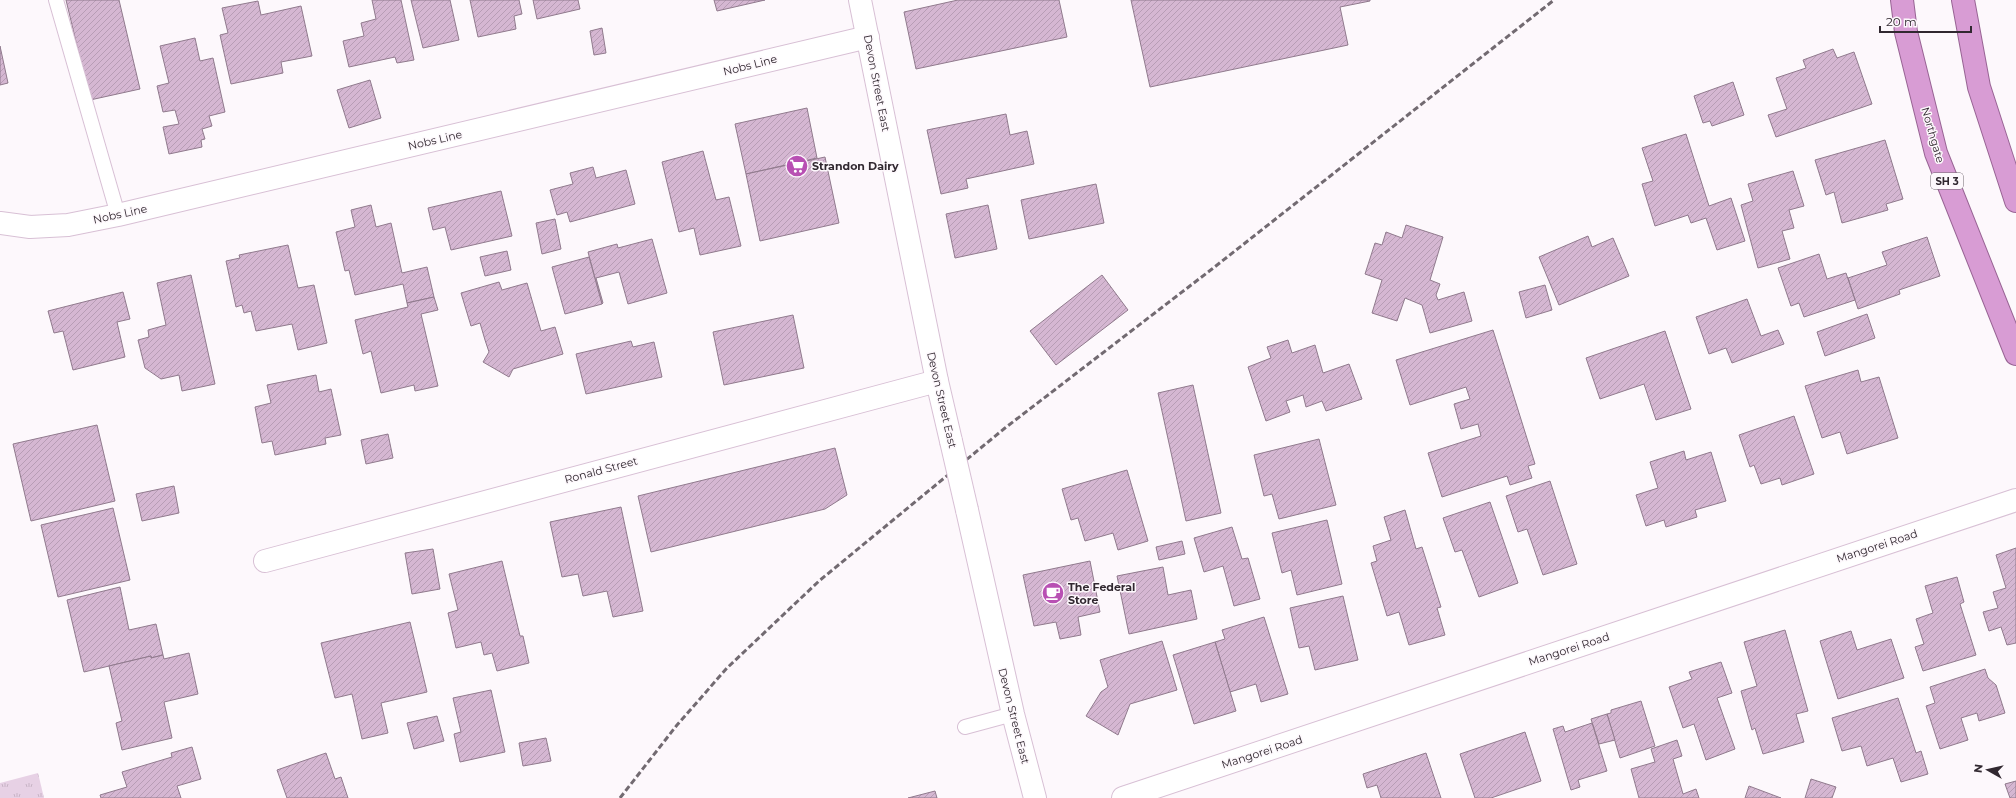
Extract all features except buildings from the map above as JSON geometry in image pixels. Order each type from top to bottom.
[{"type":"highway","name":"Northgate","points":[[1902,0],[1906,32],[1936,153],[2016,354]]},
{"type":"highway","points":[[1963,0],[1979,87],[2016,201]]},
{"type":"street","name":"Devon Street East","points":[[860,0],[937,381],[1013,714],[1035,798]]},
{"type":"street","name":"Nobs Line","points":[[0,223],[30,227],[68,225],[118,215],[868,37]]},
{"type":"street","name":"Ronald Street","points":[[265,560],[937,381]]},
{"type":"street","name":"Mangorei Road","points":[[1123,798],[2016,500]]},
{"type":"lane","points":[[56,0],[118,215]]},
{"type":"lane","points":[[965,726],[1013,714]]},
{"type":"green space","points":[[38,773],[44,798],[0,798],[0,783]]},
{"type":"railway","points":[[620,798],[677,725],[727,668],[819,581],[1005,428],[1212,269],[1554,0]]},
{"type":"place","name":"Strandon Dairy","points":[[797,166]]},
{"type":"place","name":"The Federal Store","points":[[1053,593]]}]
